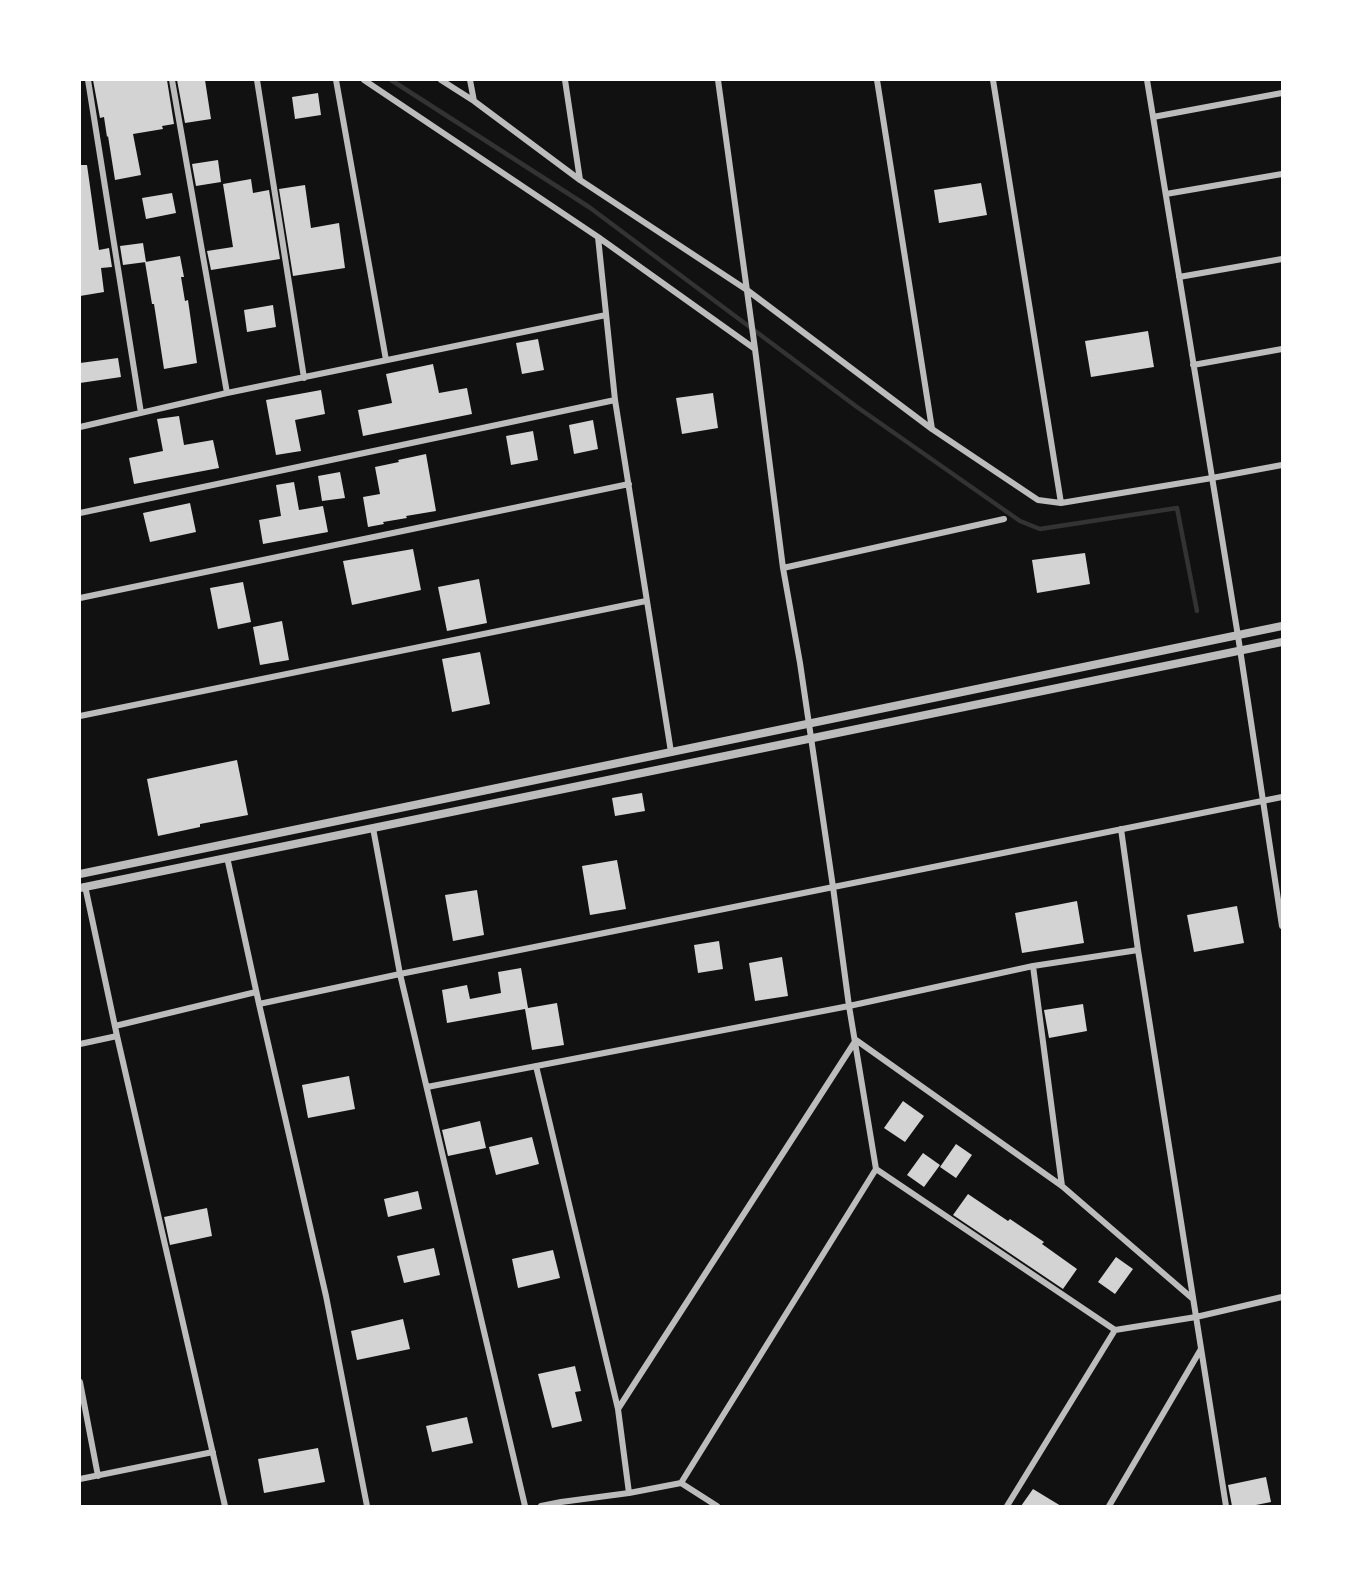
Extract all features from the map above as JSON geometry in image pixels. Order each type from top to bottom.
[{"type":"street","points":[[88,80],[141,413]]},
{"type":"street","points":[[172,80],[227,393]]},
{"type":"street","points":[[257,80],[304,378]]},
{"type":"street","points":[[336,80],[386,360]]},
{"type":"street","points":[[364,80],[598,237],[755,349]]},
{"type":"street","points":[[441,80],[474,101],[580,180],[747,290],[932,429],[1038,500],[1060,503],[1282,465]]},
{"type":"street","points":[[470,80],[474,101]]},
{"type":"street","points":[[565,80],[580,180]]},
{"type":"street","points":[[681,1483],[876,1169],[849,1006],[800,663],[783,568],[718,80]]},
{"type":"street","points":[[877,80],[932,429]]},
{"type":"street","points":[[993,80],[1060,503]]},
{"type":"street","points":[[1147,80],[1238,636],[1282,926]]},
{"type":"street","points":[[1153,117],[1282,93]]},
{"type":"street","points":[[1166,194],[1282,174]]},
{"type":"street","points":[[598,237],[615,400],[671,753]]},
{"type":"street","points":[[1179,277],[1282,259]]},
{"type":"street","points":[[80,427],[227,393],[606,315]]},
{"type":"street","points":[[1193,365],[1282,349]]},
{"type":"street","points":[[80,513],[615,400]]},
{"type":"street","points":[[80,598],[629,484]]},
{"type":"street","points":[[783,568],[1004,519]]},
{"type":"street","points":[[80,716],[646,601]]},
{"type":"street","points":[[80,874],[1282,626]]},
{"type":"street","points":[[225,1506],[82,887],[1282,642]]},
{"type":"street","points":[[259,1004],[1282,797]]},
{"type":"street","points":[[373,828],[400,974],[525,1506]]},
{"type":"street","points":[[1121,829],[1226,1506]]},
{"type":"street","points":[[227,857],[327,1296],[367,1506]]},
{"type":"street","points":[[427,1087],[849,1006],[1033,966],[1138,950]]},
{"type":"street","points":[[1033,966],[1062,1186]]},
{"type":"street","points":[[115,1026],[256,992]]},
{"type":"street","points":[[80,1044],[117,1036]]},
{"type":"street","points":[[856,1040],[1062,1186],[1193,1299]]},
{"type":"street","points":[[618,1409],[856,1040]]},
{"type":"street","points":[[536,1066],[618,1409],[629,1493]]},
{"type":"street","points":[[876,1169],[1115,1330],[1196,1317],[1282,1297]]},
{"type":"street","points":[[1007,1506],[1115,1330]]},
{"type":"street","points":[[1109,1506],[1201,1349]]},
{"type":"street","points":[[80,1382],[98,1476]]},
{"type":"street","points":[[80,1479],[213,1452]]},
{"type":"street","points":[[541,1506],[681,1483],[717,1506]]},
{"type":"building","points":[[93,80],[167,80],[174,124],[162,126],[163,129],[133,134],[141,175],[115,180],[104,117],[100,118]]},
{"type":"building","points":[[177,80],[205,80],[211,119],[185,123]]},
{"type":"building","points":[[318,93],[321,115],[295,119],[292,97]]},
{"type":"building","points":[[218,160],[221,182],[196,186],[192,164]]},
{"type":"building","points":[[80,165],[87,165],[99,250],[109,248],[112,267],[101,268],[104,292],[80,296]]},
{"type":"building","points":[[251,179],[253,193],[269,190],[280,259],[211,270],[207,251],[233,247],[223,184]]},
{"type":"building","points":[[981,183],[987,215],[939,223],[934,190]]},
{"type":"building","points":[[305,185],[311,228],[339,223],[345,268],[293,276],[279,189]]},
{"type":"building","points":[[172,193],[176,213],[146,219],[142,198]]},
{"type":"building","points":[[143,243],[146,262],[123,265],[120,246]]},
{"type":"building","points":[[180,256],[184,277],[181,277],[185,301],[188,300],[197,363],[164,369],[145,262]]},
{"type":"building","points":[[273,305],[276,327],[247,332],[244,310]]},
{"type":"building","points":[[1148,331],[1154,367],[1091,377],[1085,341]]},
{"type":"building","points":[[538,339],[544,370],[522,374],[516,343]]},
{"type":"building","points":[[118,358],[121,377],[80,383],[80,363]]},
{"type":"building","points":[[433,364],[439,393],[467,388],[472,414],[363,436],[358,410],[392,403],[386,374]]},
{"type":"building","points":[[321,390],[325,414],[295,420],[301,451],[276,455],[266,400]]},
{"type":"building","points":[[713,393],[718,428],[682,434],[676,398]]},
{"type":"building","points":[[179,416],[184,445],[213,440],[219,468],[134,484],[129,458],[163,451],[157,419]]},
{"type":"building","points":[[593,420],[598,449],[574,454],[569,425]]},
{"type":"building","points":[[533,431],[538,460],[511,465],[506,436]]},
{"type":"building","points":[[426,454],[436,511],[406,516],[407,518],[368,527],[363,497],[380,494],[375,467]]},
{"type":"building","points":[[340,472],[345,498],[322,501],[318,476]]},
{"type":"building","points":[[294,482],[299,510],[323,506],[328,532],[263,544],[259,520],[281,516],[276,485]]},
{"type":"building","points":[[190,503],[196,532],[150,542],[143,513]]},
{"type":"building","points":[[413,549],[421,590],[352,605],[343,561]]},
{"type":"building","points":[[1085,553],[1090,584],[1037,593],[1032,560]]},
{"type":"building","points":[[479,579],[487,623],[447,631],[438,587]]},
{"type":"building","points":[[243,582],[251,622],[218,629],[210,588]]},
{"type":"building","points":[[282,621],[289,660],[260,665],[253,627]]},
{"type":"building","points":[[480,652],[490,704],[452,712],[442,659]]},
{"type":"building","points":[[237,760],[248,815],[200,824],[200,827],[158,836],[147,779]]},
{"type":"building","points":[[642,793],[645,811],[615,816],[612,798]]},
{"type":"building","points":[[617,860],[626,909],[590,915],[582,866]]},
{"type":"building","points":[[477,890],[484,935],[453,941],[445,895]]},
{"type":"building","points":[[1077,901],[1084,943],[1022,953],[1015,913]]},
{"type":"building","points":[[1237,906],[1244,943],[1194,952],[1187,915]]},
{"type":"building","points":[[719,941],[723,969],[698,973],[694,945]]},
{"type":"building","points":[[782,957],[788,996],[755,1001],[749,963]]},
{"type":"building","points":[[521,968],[528,1008],[557,1003],[564,1045],[532,1050],[525,1009],[447,1023],[442,990],[467,985],[470,999],[501,993],[498,972]]},
{"type":"building","points":[[1083,1004],[1087,1031],[1049,1038],[1044,1010]]},
{"type":"building","points":[[349,1076],[355,1109],[308,1118],[302,1085]]},
{"type":"building","points":[[903,1101],[924,1116],[905,1142],[884,1128]]},
{"type":"building","points":[[480,1121],[486,1148],[448,1156],[442,1130]]},
{"type":"building","points":[[532,1137],[539,1164],[496,1175],[489,1147]]},
{"type":"building","points":[[956,1144],[972,1155],[956,1178],[940,1167]]},
{"type":"building","points":[[923,1153],[940,1165],[924,1187],[907,1175]]},
{"type":"building","points":[[418,1191],[422,1209],[388,1217],[384,1199]]},
{"type":"building","points":[[968,1194],[1044,1242],[1042,1244],[1077,1269],[1063,1289],[953,1215]]},
{"type":"building","points":[[207,1208],[212,1236],[170,1245],[164,1217]]},
{"type":"building","points":[[434,1248],[440,1275],[404,1283],[397,1256]]},
{"type":"building","points":[[553,1250],[560,1278],[518,1288],[512,1259]]},
{"type":"building","points":[[1116,1257],[1133,1269],[1115,1294],[1098,1282]]},
{"type":"building","points":[[403,1319],[410,1349],[357,1360],[351,1331]]},
{"type":"building","points":[[575,1366],[581,1391],[575,1392],[582,1421],[552,1428],[538,1374]]},
{"type":"building","points":[[467,1417],[473,1443],[432,1452],[426,1426]]},
{"type":"building","points":[[318,1448],[325,1482],[264,1493],[258,1459]]},
{"type":"building","points":[[1266,1477],[1271,1502],[1251,1506],[1232,1506],[1228,1485]]},
{"type":"building","points":[[1033,1489],[1061,1506],[1021,1506]]},
{"type":"waterway","points":[[391,80],[589,207],[857,407],[1020,521],[1040,529],[1177,508],[1197,611]]}]
